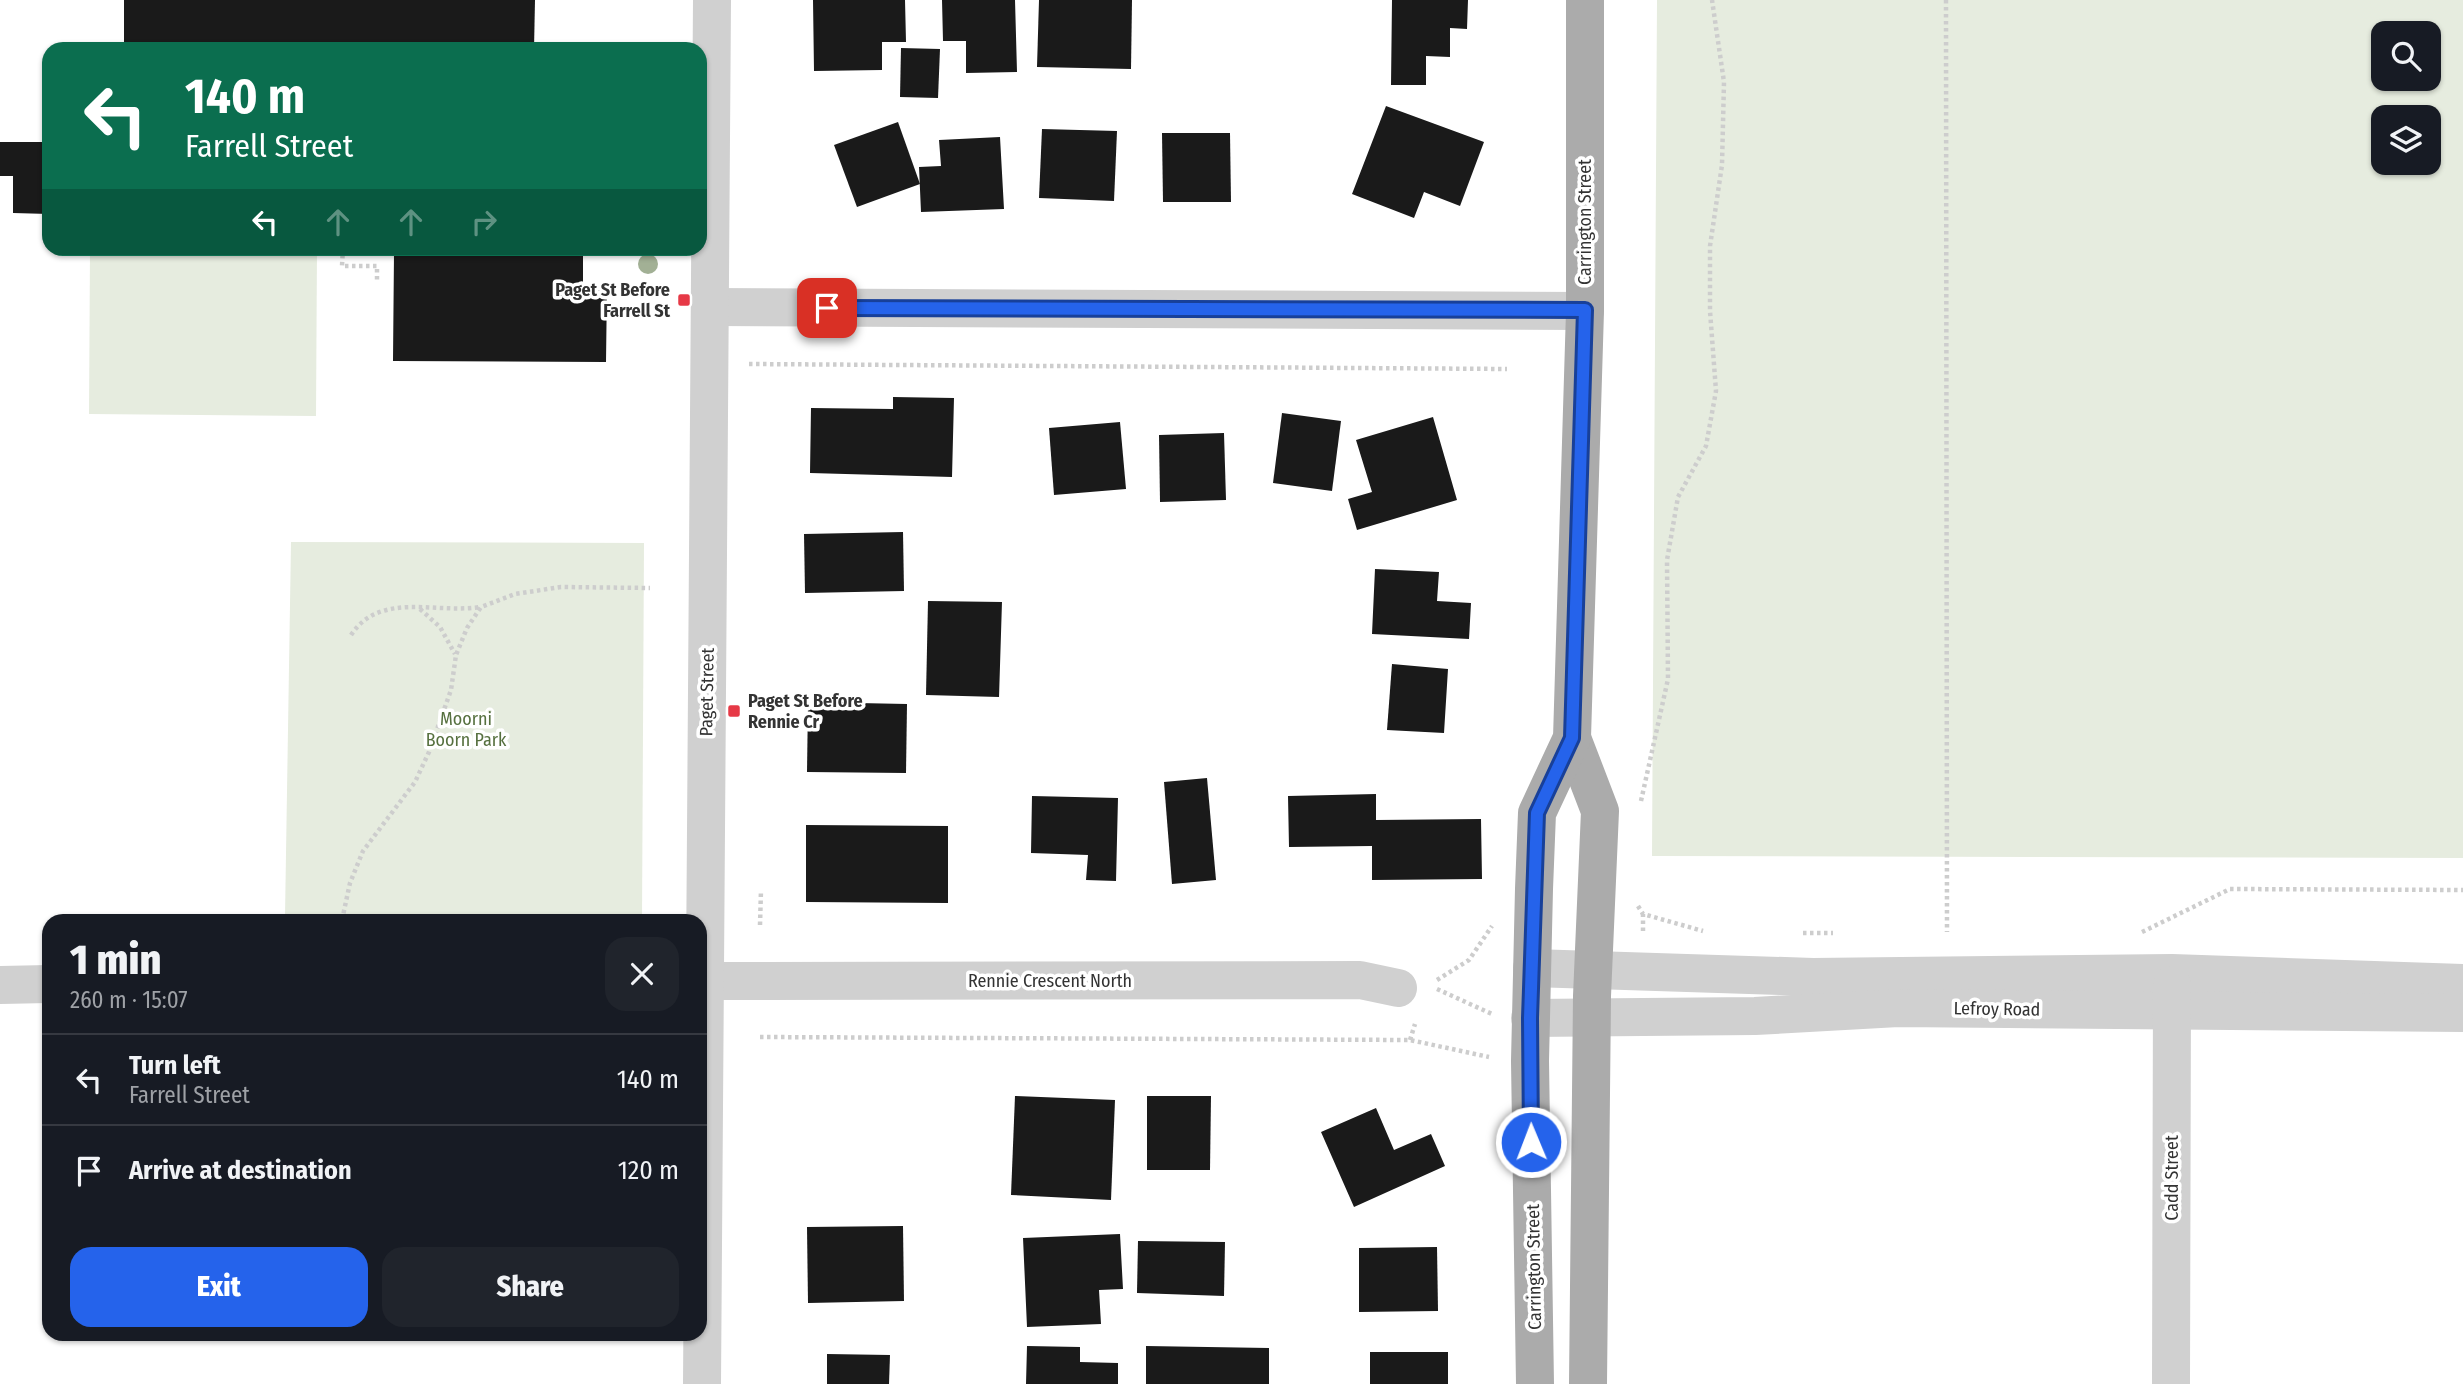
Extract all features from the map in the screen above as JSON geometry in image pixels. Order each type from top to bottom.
[{"type":"main road","name":"Carrington Street","points":[[1585,0],[1585,310],[1572,738],[1600,811],[1593,968],[1588,1384]]},
{"type":"main road","name":"Carrington Street","points":[[1535,1384],[1530,1018],[1537,813],[1572,738]]},
{"type":"street","name":"Paget Street","points":[[703,914],[712,0]]},
{"type":"street","points":[[711,307],[1585,310]]},
{"type":"street","name":"Lefroy Road","points":[[1532,968],[1813,976],[2172,973],[2463,983]]},
{"type":"street","name":"Cadd Street","points":[[2171,1384],[2172,973]]},
{"type":"street","name":"Rennie Crescent North","points":[[707,981],[1360,980],[1398,988]]},
{"type":"street","points":[[0,985],[42,984]]},
{"type":"street","name":"Lefroy Road","points":[[1530,1018],[1755,1016],[1898,1008],[2463,1013]]},
{"type":"street","name":"Paget Street","points":[[702,1341],[702,1384]]},
{"type":"path","points":[[1639,808],[1668,679],[1667,560],[1671,535],[1678,498],[1706,446],[1716,391],[1710,311],[1710,246],[1722,165],[1724,82],[1712,0]]},
{"type":"path","points":[[1946,0],[1947,932]]},
{"type":"path","points":[[343,256],[342,266],[377,267],[377,280]]},
{"type":"path","points":[[748,363],[1507,369]]},
{"type":"path","points":[[351,635],[370,615],[386,607],[456,611],[481,607],[514,594],[561,587],[650,588]]},
{"type":"path","points":[[343,914],[350,883],[363,851],[415,782],[429,752],[451,690],[456,655],[467,628],[481,607]]},
{"type":"path","points":[[419,609],[440,627],[456,655]]},
{"type":"path","points":[[2128,932],[2142,932],[2231,889],[2463,890]]},
{"type":"path","points":[[760,925],[761,890]]},
{"type":"path","points":[[1635,903],[1643,914],[1643,941]]},
{"type":"path","points":[[1643,914],[1711,933]]},
{"type":"path","points":[[1488,1014],[1428,985],[1469,960],[1492,928],[1495,918]]},
{"type":"path","points":[[1936,933],[1961,932]]},
{"type":"path","points":[[1792,933],[1847,933]]},
{"type":"path","points":[[760,1037],[1410,1040],[1497,1059]]},
{"type":"green space","points":[[1657,0],[2463,0],[2463,858],[1652,856]]},
{"type":"green space","points":[[90,256],[317,256],[316,416],[89,414]]},
{"type":"green space","name":"Moorni Boorn Park","points":[[291,542],[644,543],[642,914],[285,914]]},
{"type":"building","points":[[124,0],[535,0],[534,42],[124,42]]},
{"type":"building","points":[[813,0],[905,0],[906,42],[882,42],[882,70],[814,71]]},
{"type":"building","points":[[942,0],[1015,0],[1017,72],[966,73],[966,41],[943,41]]},
{"type":"building","points":[[1039,0],[1132,0],[1131,69],[1037,67]]},
{"type":"building","points":[[1392,0],[1468,0],[1467,29],[1450,28],[1450,57],[1426,56],[1426,85],[1391,85]]},
{"type":"building","points":[[901,48],[940,49],[938,98],[900,97]]},
{"type":"building","points":[[1386,106],[1484,142],[1460,206],[1424,192],[1414,218],[1352,194]]},
{"type":"building","points":[[898,122],[920,184],[857,207],[834,145]]},
{"type":"building","points":[[1042,129],[1117,131],[1114,201],[1039,198]]},
{"type":"building","points":[[1162,133],[1230,133],[1231,202],[1163,202]]},
{"type":"building","points":[[1000,137],[1004,209],[921,212],[919,167],[941,166],[939,140]]},
{"type":"building","points":[[0,142],[42,142],[42,214],[13,213],[13,176],[0,176]]},
{"type":"building","points":[[394,256],[583,256],[583,285],[607,285],[606,362],[393,361]]},
{"type":"building","points":[[893,397],[954,398],[952,477],[810,473],[811,408],[893,409]]},
{"type":"building","points":[[1282,413],[1341,421],[1332,491],[1273,483]]},
{"type":"building","points":[[1433,417],[1457,500],[1357,530],[1348,499],[1372,492],[1356,440]]},
{"type":"building","points":[[1120,422],[1126,489],[1054,495],[1049,428]]},
{"type":"building","points":[[1224,433],[1226,500],[1160,502],[1159,435]]},
{"type":"building","points":[[903,532],[904,591],[805,593],[804,534]]},
{"type":"building","points":[[1375,569],[1439,572],[1437,601],[1471,603],[1469,639],[1372,634]]},
{"type":"building","points":[[928,601],[1002,602],[999,697],[926,695]]},
{"type":"building","points":[[1392,664],[1448,669],[1444,733],[1387,730]]},
{"type":"building","points":[[808,702],[907,704],[906,773],[807,772]]},
{"type":"building","points":[[1207,778],[1216,880],[1172,884],[1164,782]]},
{"type":"building","points":[[1376,794],[1376,820],[1481,819],[1482,879],[1372,880],[1372,846],[1289,847],[1288,796]]},
{"type":"building","points":[[1032,796],[1118,798],[1116,881],[1086,880],[1088,855],[1031,853]]},
{"type":"building","points":[[806,825],[948,826],[948,903],[806,902]]},
{"type":"building","points":[[1015,1096],[1115,1100],[1111,1200],[1011,1195]]},
{"type":"building","points":[[1147,1096],[1211,1096],[1210,1170],[1147,1170]]},
{"type":"building","points":[[1376,1108],[1394,1150],[1431,1134],[1445,1166],[1354,1207],[1321,1132]]},
{"type":"building","points":[[903,1226],[904,1301],[808,1303],[807,1227]]},
{"type":"building","points":[[1120,1234],[1123,1289],[1099,1290],[1101,1324],[1027,1327],[1023,1238]]},
{"type":"building","points":[[1138,1241],[1225,1242],[1224,1296],[1137,1293]]},
{"type":"building","points":[[1437,1247],[1438,1311],[1359,1312],[1359,1248]]},
{"type":"building","points":[[1027,1346],[1080,1347],[1080,1362],[1118,1363],[1118,1384],[1026,1384]]},
{"type":"building","points":[[1146,1346],[1269,1348],[1269,1384],[1146,1384]]},
{"type":"building","points":[[1370,1352],[1448,1352],[1448,1384],[1370,1384]]},
{"type":"building","points":[[827,1354],[890,1355],[889,1384],[827,1384]]},
{"type":"place","name":"Paget St Before Farrell St","points":[[684,300]]},
{"type":"place","name":"Paget St Before Rennie Cr","points":[[734,711]]},
{"type":"route","points":[[827,308],[1585,310],[1572,738],[1537,813],[1530,1018],[1531,1142]]}]
